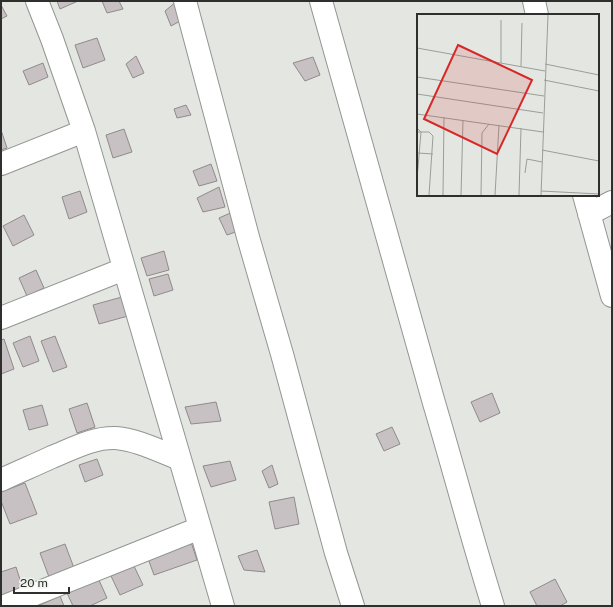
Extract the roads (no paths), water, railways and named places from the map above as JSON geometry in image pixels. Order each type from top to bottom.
[{"type":"street","points":[[37,1],[84,131],[222,606]]},
{"type":"street","points":[[185,1],[248,237],[282,354],[336,553],[353,606]]},
{"type":"street","points":[[322,1],[368,170],[493,606]]},
{"type":"street","points":[[534,1],[537,14]]},
{"type":"street","points":[[1,164],[84,131]]},
{"type":"street","points":[[612,202],[586,204],[612,296]]},
{"type":"street","points":[[1,318],[124,269]]},
{"type":"street","points":[[1,480],[74,448],[105,438],[118,438],[148,446],[180,460]]},
{"type":"street","points":[[5,606],[200,528]]}]
